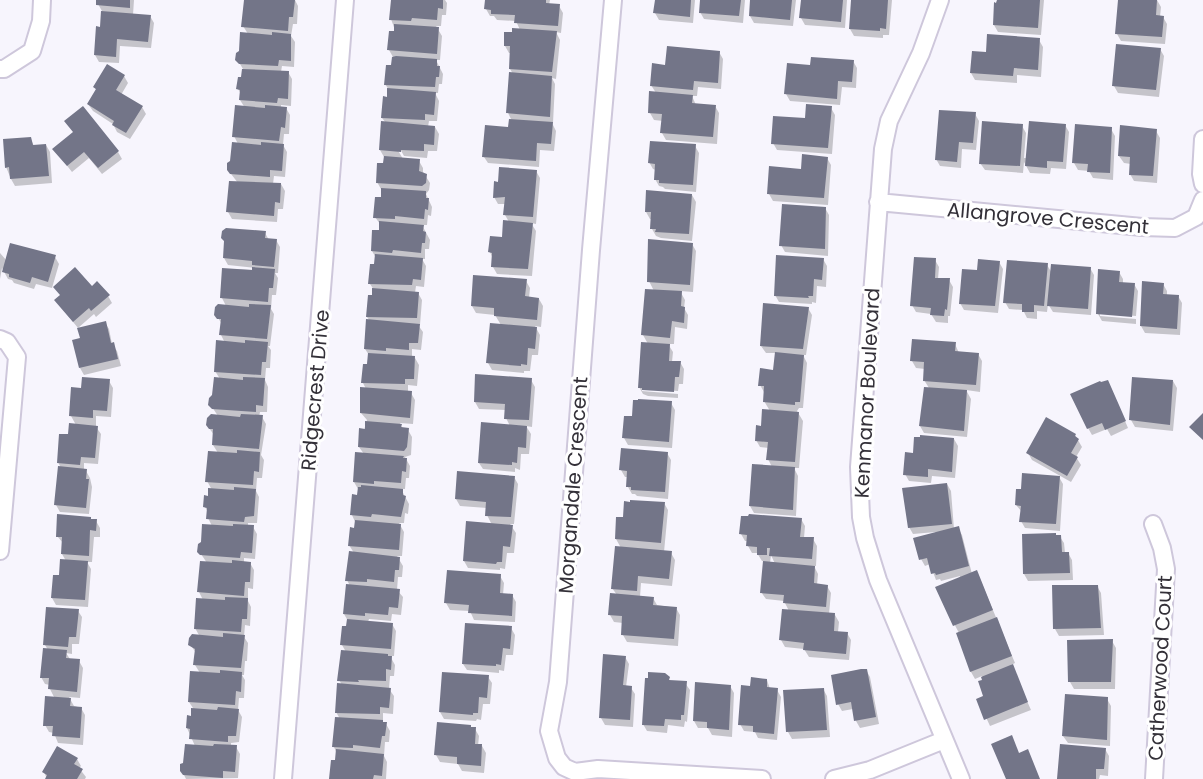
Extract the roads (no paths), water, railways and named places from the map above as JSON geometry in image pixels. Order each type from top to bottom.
[{"type":"street","points":[[0,69],[4,69],[32,51],[41,21],[42,0]]},
{"type":"street","name":"Ridgecrest Drive","points":[[283,779],[345,0]]},
{"type":"street","name":"Morgandale Crescent","points":[[612,0],[558,682],[549,731],[557,758],[564,767],[575,772],[598,769],[762,779]]},
{"type":"street","name":"Kenmanor Boulevard","points":[[940,0],[921,53],[889,122],[884,149],[878,202],[859,467],[861,517],[878,580],[961,779]]},
{"type":"street","points":[[1203,139],[1201,174],[1203,184]]},
{"type":"street","name":"Allangrove Crescent","points":[[878,202],[1142,227],[1174,228],[1196,217],[1203,200]]},
{"type":"street","points":[[0,339],[7,342],[17,357],[0,551]]},
{"type":"street","name":"Catherwood Court","points":[[1153,524],[1167,569],[1154,779]]},
{"type":"street","points":[[834,779],[870,770],[944,740]]}]
